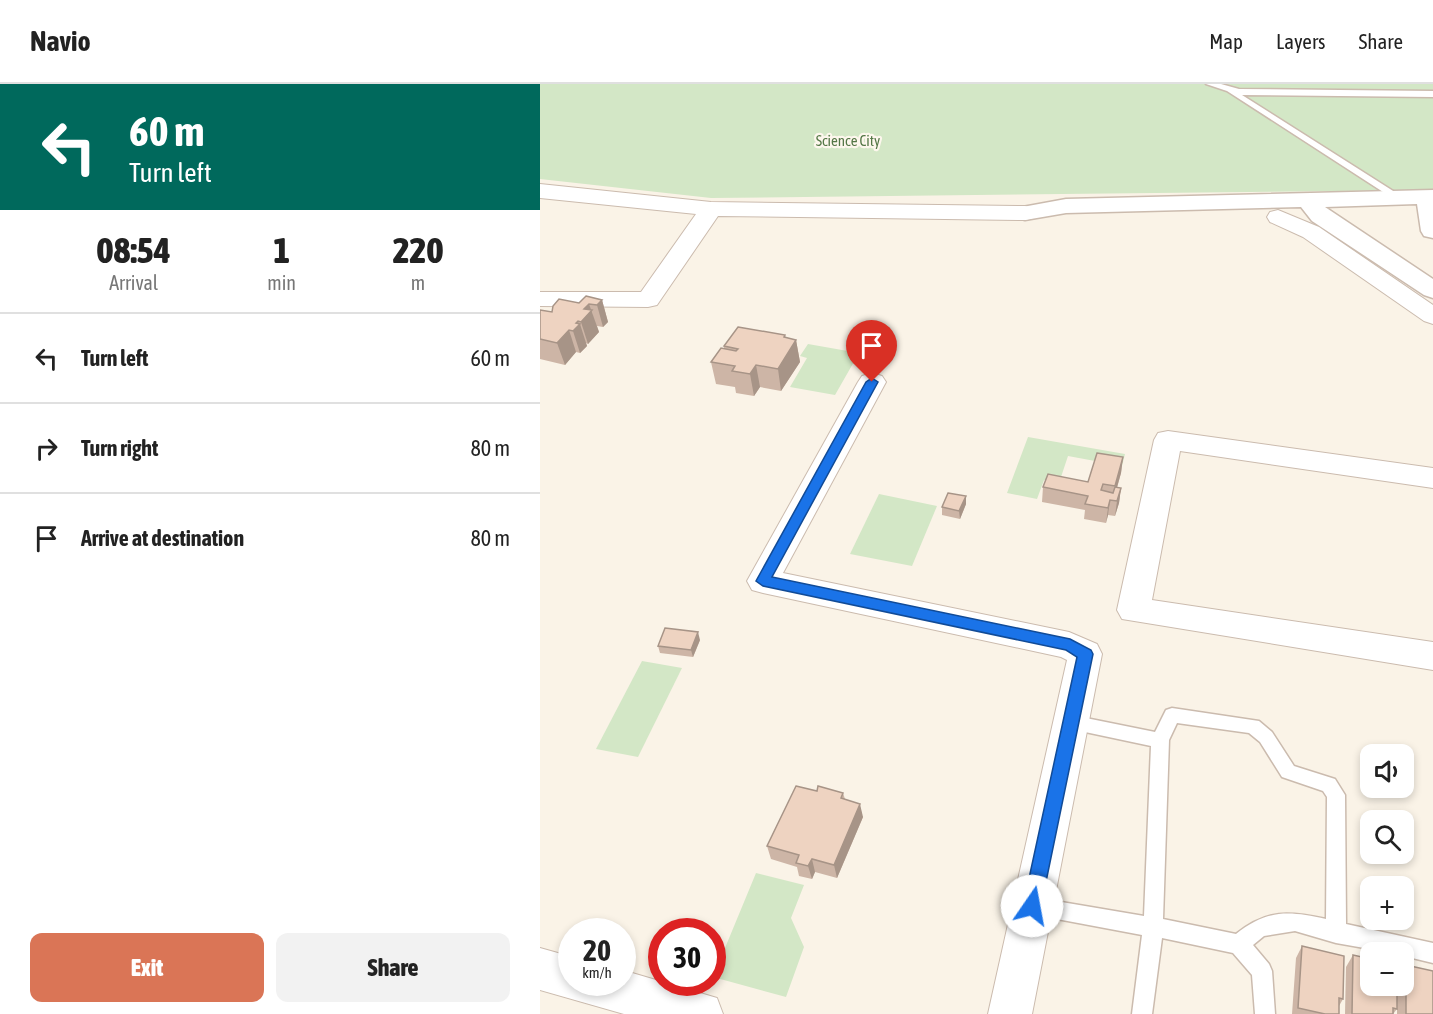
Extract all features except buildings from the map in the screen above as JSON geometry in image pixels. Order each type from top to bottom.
[{"type":"street","points":[[540,191],[711,209],[1025,213],[1071,219],[1278,217],[1314,208],[1397,198],[1431,211]]},
{"type":"street","points":[[1025,213],[1066,206],[1431,211]]},
{"type":"street","points":[[1314,208],[1433,290]]},
{"type":"street","points":[[540,298],[648,300],[711,209]]},
{"type":"street","points":[[1278,217],[1311,232],[1433,316]]},
{"type":"street","points":[[872,382],[763,581],[1070,645],[1085,654],[1010,1014]]},
{"type":"street","points":[[1433,478],[1168,440],[1134,610],[1433,656]]},
{"type":"street","points":[[540,969],[558,974]]},
{"type":"street","points":[[636,996],[701,1014]]},
{"type":"lane","points":[[1211,84],[1228,90],[1397,198]]},
{"type":"lane","points":[[1228,90],[1433,94]]},
{"type":"lane","points":[[1142,1014],[1153,927],[1160,740],[1172,715],[1253,726],[1266,737],[1288,772],[1329,785],[1336,795],[1336,933]]},
{"type":"lane","points":[[1071,722],[1160,740]]},
{"type":"lane","points":[[1032,906],[1239,944],[1262,971],[1265,1014]]},
{"type":"lane","points":[[1239,944],[1260,927],[1295,922],[1433,953]]},
{"type":"green space","name":"Science City","points":[[540,84],[1433,84],[1433,190],[711,198],[540,179]]},
{"type":"green space","points":[[808,344],[859,353],[835,395],[790,387],[807,358],[800,356]]},
{"type":"green space","points":[[1028,437],[1125,454],[1122,466],[1068,456],[1059,483],[1044,480],[1037,499],[1007,493]]},
{"type":"green space","points":[[879,494],[937,506],[912,566],[850,554]]},
{"type":"green space","points":[[642,661],[682,668],[638,757],[596,749]]},
{"type":"green space","points":[[756,873],[804,885],[791,918],[804,947],[786,997],[726,981],[726,946]]},
{"type":"route","points":[[872,382],[763,581],[1070,645],[1085,654],[1032,906]]}]
